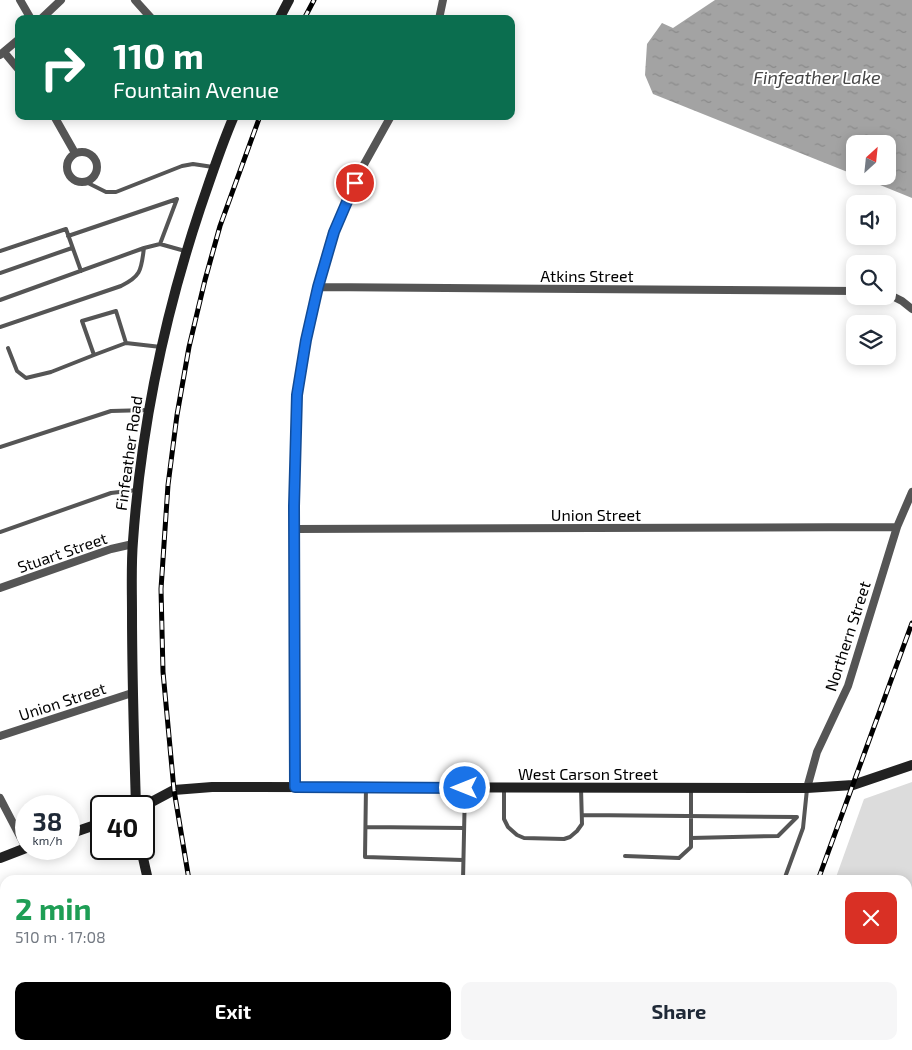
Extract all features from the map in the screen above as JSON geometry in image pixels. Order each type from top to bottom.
[{"type":"street","points":[[20,0],[29,15]]},
{"type":"street","points":[[45,15],[61,0]]},
{"type":"street","points":[[134,0],[148,15]]},
{"type":"street","points":[[282,15],[289,0]]},
{"type":"street","points":[[440,15],[443,0]]},
{"type":"street","points":[[15,42],[2,53],[15,66]]},
{"type":"street","points":[[56,120],[75,153]]},
{"type":"street","name":"Finfeather Road","points":[[136,795],[132,693],[132,544],[137,489],[148,410],[168,315],[214,167],[232,120]]},
{"type":"street","points":[[295,787],[294,529],[297,395],[306,340],[318,287],[334,232],[362,168],[389,120]]},
{"type":"street","points":[[85,152],[90,154],[96,162],[96,172],[86,182],[80,182],[72,178],[66,170],[68,160],[75,153],[85,152]]},
{"type":"street","name":"Atkins Street","points":[[318,287],[846,291]]},
{"type":"street","points":[[896,298],[912,309]]},
{"type":"street","name":"Northern Street","points":[[807,788],[817,752],[848,686],[897,527],[912,492]]},
{"type":"street","name":"Union Street","points":[[294,529],[897,527]]},
{"type":"street","name":"Stuart Street","points":[[0,588],[111,549],[132,544]]},
{"type":"street","name":"Union Street","points":[[0,736],[132,693]]},
{"type":"street","name":"West Carson Street","points":[[155,800],[174,790],[190,788],[807,788],[852,785],[912,765]]},
{"type":"street","points":[[0,798],[15,827]]},
{"type":"street","points":[[0,858],[15,852]]},
{"type":"street","points":[[143,860],[147,875]]},
{"type":"lane","points":[[86,182],[106,192],[116,192],[182,166],[193,164],[214,167]]},
{"type":"lane","points":[[68,236],[177,198],[160,244]]},
{"type":"lane","points":[[0,251],[66,229],[81,271]]},
{"type":"lane","points":[[0,300],[144,248],[160,244],[187,251]]},
{"type":"lane","points":[[0,273],[72,248]]},
{"type":"lane","points":[[0,328],[135,280],[141,268],[144,248]]},
{"type":"lane","points":[[94,355],[82,321],[116,311],[126,343]]},
{"type":"lane","points":[[8,348],[17,371],[26,378],[51,372],[126,343],[161,347]]},
{"type":"lane","points":[[0,447],[111,411],[148,410]]},
{"type":"lane","points":[[0,532],[111,493],[137,489]]},
{"type":"lane","points":[[366,787],[365,857],[463,860]]},
{"type":"lane","points":[[463,875],[465,788]]},
{"type":"lane","points":[[504,788],[504,819],[508,827],[524,838],[564,838],[570,836],[582,824],[581,788]]},
{"type":"lane","points":[[625,856],[679,858],[691,847],[691,788]]},
{"type":"lane","points":[[786,875],[804,828],[807,788]]},
{"type":"lane","points":[[583,815],[806,818]]},
{"type":"lane","points":[[691,838],[778,836],[797,817]]},
{"type":"lane","points":[[366,827],[464,828]]},
{"type":"shaded area","points":[[912,782],[912,875],[837,875],[864,799]]},
{"type":"water","name":"Finfeather Lake","points":[[715,0],[912,0],[912,198],[880,185],[896,185],[896,135],[846,135],[846,171],[653,94],[645,75],[647,44],[662,23],[673,28]]},
{"type":"railway","points":[[306,15],[314,0]]},
{"type":"railway","points":[[188,875],[174,790],[163,672],[161,589],[168,485],[177,415],[189,347],[205,280],[220,226],[259,120]]},
{"type":"railway","points":[[820,875],[912,623]]},
{"type":"route","points":[[355,183],[334,232],[318,287],[311,314],[297,395],[294,506],[295,787],[465,788]]}]
